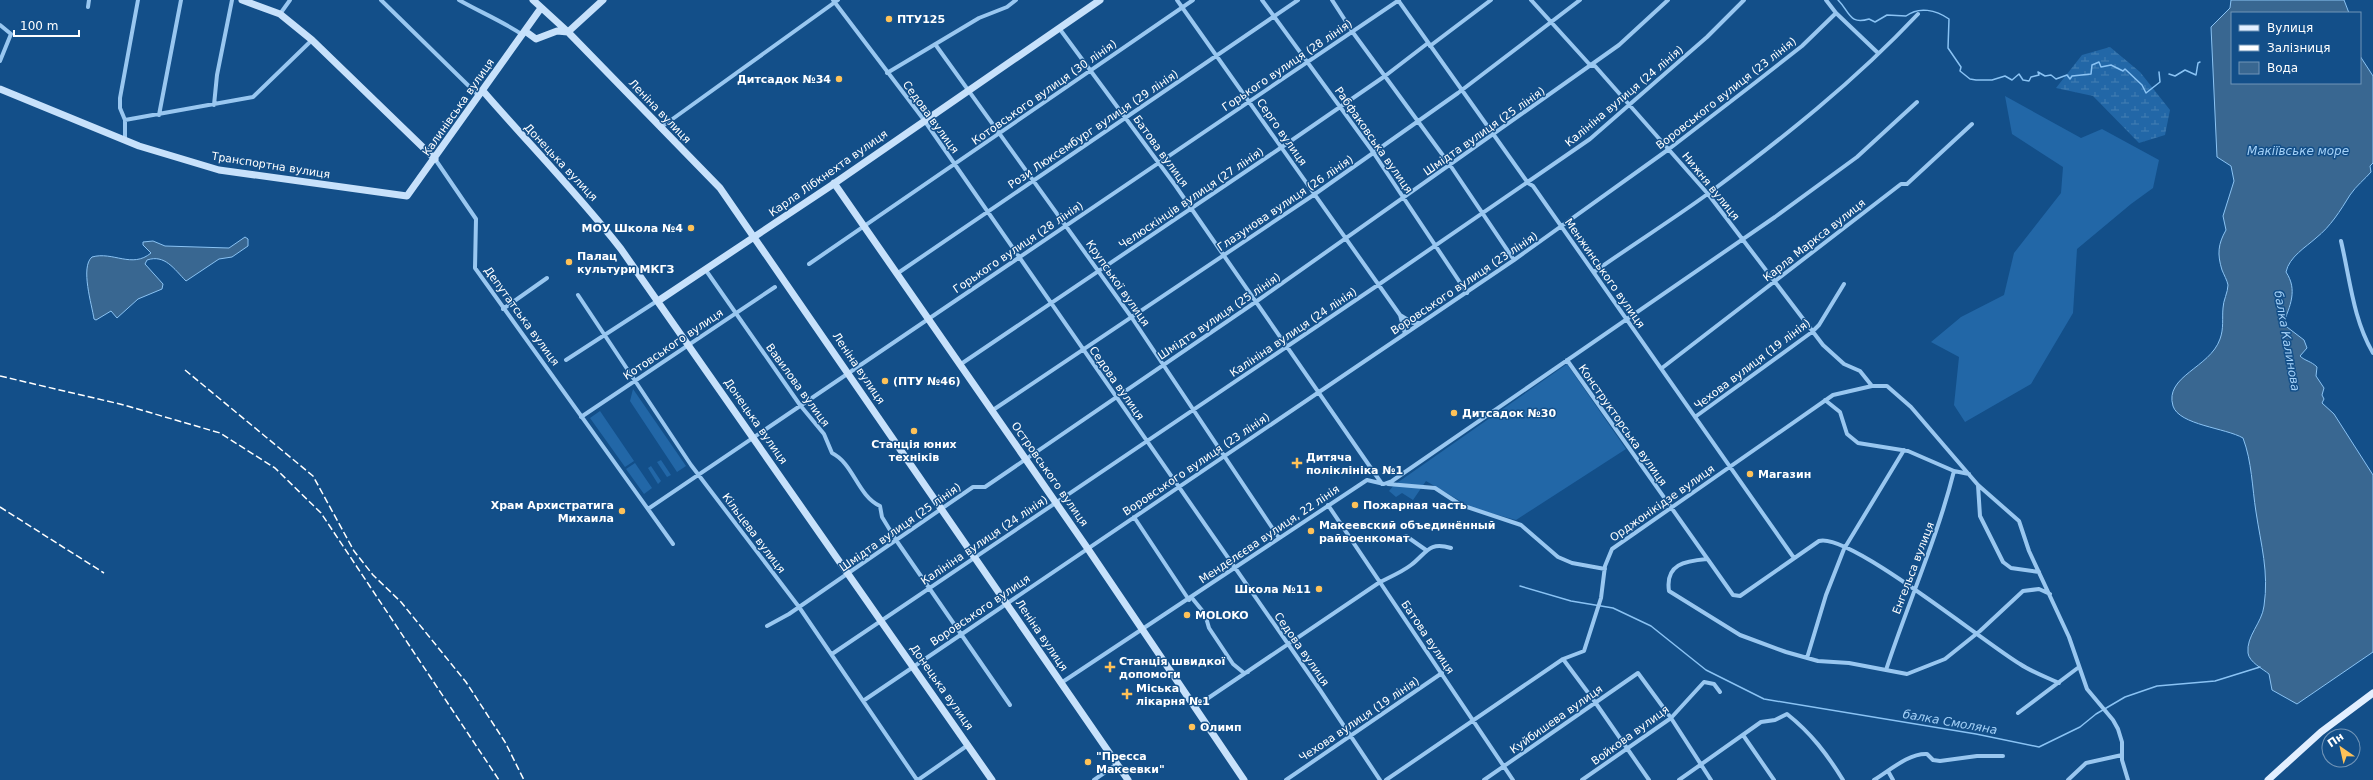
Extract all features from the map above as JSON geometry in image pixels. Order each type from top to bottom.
[{"type":"main road","points":[[2268,780],[2321,732],[2373,693]]},
{"type":"street","points":[[88,7],[89,0]]},
{"type":"street","points":[[125,140],[124,120],[120,108],[120,98],[138,0]]},
{"type":"street","points":[[159,115],[182,0]]},
{"type":"street","points":[[214,105],[217,75],[232,0]]},
{"type":"street","name":"Депутатська вулиця","points":[[242,0],[280,14],[312,40],[435,159],[476,219],[475,268],[672,544]]},
{"type":"street","points":[[280,14],[290,0]]},
{"type":"street","points":[[382,0],[481,93]]},
{"type":"street","points":[[459,0],[536,39],[557,31],[568,32],[603,0]]},
{"type":"street","name":"Леніна вулиця","points":[[533,0],[568,32],[659,128],[720,188],[1128,780]]},
{"type":"street","points":[[888,73],[979,18],[1007,7],[1016,0]]},
{"type":"street","name":"Карла Лібкнехта вулиця","points":[[566,360],[755,237],[1100,0]]},
{"type":"street","name":"Серго вулиця","points":[[1176,0],[1250,101],[1400,315],[1405,334]]},
{"type":"street","name":"Котовського вулиця (30 лiнiя)","points":[[866,227],[1193,0]]},
{"type":"street","name":"Рабфаковська вулиця","points":[[1262,0],[1306,63],[1340,106],[1436,245],[1467,293]]},
{"type":"street","name":"Рози Люксембург вулиця (29 лiнiя)","points":[[898,273],[1298,0]]},
{"type":"street","points":[[1332,0],[1354,31],[1354,34],[1450,166],[1514,260]]},
{"type":"street","name":"Горького вулиця (28 лiнiя)","points":[[648,509],[1398,0]]},
{"type":"street","name":"Менжинського вулиця","points":[[1398,0],[1429,45],[1495,134],[1528,183],[1533,186],[1794,558]]},
{"type":"street","name":"Челюскінців вулиця (27 лiнiя)","points":[[961,364],[1282,147],[1492,0]]},
{"type":"street","name":"Нижня вулиця","points":[[1531,0],[1553,22],[1591,66],[1596,66],[1708,194],[1812,332],[1834,358],[1860,371],[1872,386]]},
{"type":"street","name":"Глазунова вулиця (26 лiнiя)","points":[[993,410],[1315,194],[1462,89],[1553,22],[1580,0]]},
{"type":"street","name":"Шмідта вулиця (25 лiнiя)","points":[[767,626],[799,607],[973,487],[984,487],[1257,301],[1591,66],[1619,45],[1668,0]]},
{"type":"street","name":"Калініна вулиця (24 лiнiя)","points":[[832,654],[1378,285],[1482,212],[1528,183],[1590,138],[1630,105],[1707,37],[1744,0]]},
{"type":"street","points":[[1826,0],[1836,13],[1878,53]]},
{"type":"street","points":[[659,128],[835,1]]},
{"type":"street","name":"Седова вулиця","points":[[835,1],[924,120],[1289,645],[1380,780]]},
{"type":"street","name":"Калинівська вулиця","points":[[407,196],[435,159],[541,8]]},
{"type":"street","name":"Воровського вулиця (23 лiнiя)","points":[[1088,549],[1467,293],[1561,227],[1669,148],[1802,46],[1836,13]]},
{"type":"street","points":[[1594,272],[1708,194],[1811,114],[1858,74],[1918,14]]},
{"type":"street","points":[[0,25],[11,34],[0,61]]},
{"type":"street","name":"Батова вулиця","points":[[1059,28],[1159,163],[1257,301],[1382,484]]},
{"type":"street","points":[[124,120],[254,97],[312,40]]},
{"type":"street","name":"Крупської вулиця","points":[[935,44],[1132,318],[1279,538]]},
{"type":"street","name":"Транспортна вулиця","points":[[0,89],[125,140],[219,170],[407,196]]},
{"type":"street","name":"Донецька вулиця","points":[[481,93],[590,209],[658,301],[754,436],[915,666],[992,780]]},
{"type":"street","points":[[1388,484],[1626,318],[1743,239],[1857,157],[1917,102]]},
{"type":"street","name":"Карла Маркса вулиця","points":[[1662,368],[1900,184],[1907,184],[1972,124]]},
{"type":"street","name":"Островського вулиця","points":[[834,183],[930,318],[1244,780]]},
{"type":"street","points":[[809,264],[866,227]]},
{"type":"street","points":[[2341,241],[2355,309],[2364,338],[2373,353]]},
{"type":"street","name":"Вавилова вулиця","points":[[705,269],[800,405],[824,434],[832,453],[840,457],[870,501],[880,506],[882,517],[896,540],[1010,706]]},
{"type":"street","points":[[503,309],[547,278]]},
{"type":"street","name":"Чехова вулиця (19 лiнiя)","points":[[1695,417],[1812,332],[1819,324],[1844,284]]},
{"type":"street","name":"Котовського вулиця","points":[[581,417],[775,287]]},
{"type":"street","name":"Кільцева вулиця","points":[[578,296],[698,475],[799,607],[917,780]]},
{"type":"street","name":"Серго вулиця","points":[[1400,315],[1413,323],[1421,323]]},
{"type":"street","name":"Конструкторська вулиця","points":[[1567,360],[1670,508],[1736,597],[1794,558]]},
{"type":"street","points":[[1872,386],[1887,386],[1911,406],[1978,485],[2019,520],[2029,551],[2069,637],[2090,695],[2107,713],[2118,729],[2122,742],[2122,755],[2128,780]]},
{"type":"street","name":"Орджонікідзе вулиця","points":[[1386,780],[1562,659],[1584,650],[1601,598],[1605,569],[1612,549],[1825,400],[1833,395],[1872,386]]},
{"type":"street","points":[[1825,400],[1840,412],[1847,434],[1858,443],[1904,450],[1954,471],[1969,474]]},
{"type":"street","points":[[1807,658],[1826,595],[1845,548],[1904,450]]},
{"type":"street","name":"Енгельса вулиця","points":[[1886,670],[1934,538],[1954,471]]},
{"type":"street","name":"Менделєєва вулиця, 22 лінія","points":[[1061,683],[1190,599],[1367,480],[1382,484],[1435,488],[1461,505],[1521,525],[1558,557],[1572,563],[1605,569]]},
{"type":"street","points":[[1978,485],[1977,506],[1980,516],[2002,562],[2011,568],[2039,572]]},
{"type":"street","name":"Батова вулиця","points":[[1328,505],[1513,780]]},
{"type":"street","points":[[1134,517],[1190,599],[1205,614],[1209,628],[1233,664],[1244,673],[1251,671]]},
{"type":"street","points":[[1406,536],[1426,550]]},
{"type":"street","points":[[1794,558],[1819,541],[1825,539],[1845,548],[1914,590],[2020,665],[2059,683]]},
{"type":"street","points":[[1195,707],[1251,671],[1380,582],[1411,566],[1426,550],[1436,545],[1451,548]]},
{"type":"street","name":"Воровського вулиця","points":[[863,701],[1088,549]]},
{"type":"street","points":[[1707,559],[1688,560],[1677,566],[1671,573],[1668,582],[1669,591],[1740,635],[1807,658],[1907,674],[1945,659],[1976,634],[2023,591],[2039,589],[2050,594]]},
{"type":"street","points":[[1562,659],[1595,702],[1649,780]]},
{"type":"street","points":[[2018,713],[2079,667]]},
{"type":"street","name":"Чехова вулиця (19 лiнiя)","points":[[1286,780],[1442,673]]},
{"type":"street","name":"Куйбишева вулиця","points":[[1484,780],[1638,673],[1671,718]]},
{"type":"street","name":"Войкова вулиця","points":[[1582,780],[1628,750],[1671,718],[1704,682],[1714,684],[1720,692]]},
{"type":"street","points":[[1679,780],[1761,722],[1775,720],[1787,714],[1807,730],[1826,753],[1843,780]]},
{"type":"street","points":[[1671,718],[1711,780]]},
{"type":"street","points":[[1743,735],[1774,780]]},
{"type":"street","points":[[917,780],[968,745]]},
{"type":"street","points":[[1874,780],[1888,771],[1924,754],[1927,754],[1933,760],[1940,761],[1977,756],[2003,756]]},
{"type":"street","points":[[2068,780],[2086,763],[2122,755]]},
{"type":"street","points":[[1094,780],[1117,764]]},
{"type":"street","points":[[1888,771],[1893,780]]},
{"type":"green space","points":[[2110,47],[2140,72],[2170,110],[2165,135],[2139,143],[2093,96],[2056,88],[2082,55]]},
{"type":"green space","points":[[2005,96],[2081,138],[2102,129],[2159,160],[2153,188],[2131,204],[2077,249],[2073,313],[2031,384],[1965,422],[1954,405],[1959,357],[1931,342],[1961,317],[2004,295],[2014,253],[2061,193],[2063,167],[2012,134]]},
{"type":"green space","points":[[1567,364],[1626,449],[1516,520],[1472,508],[1426,481],[1413,500],[1402,493],[1396,497],[1389,491],[1394,485]]},
{"type":"green space","points":[[633,389],[686,466],[677,472],[630,401]]},
{"type":"green space","points":[[600,411],[634,461],[625,467],[590,418]]},
{"type":"green space","points":[[661,460],[671,475],[667,477],[657,462]]},
{"type":"green space","points":[[635,463],[652,488],[644,494],[626,469]]},
{"type":"green space","points":[[651,466],[661,481],[658,484],[648,468]]},
{"type":"water","name":"Макіївське море","points":[[2231,0],[2344,0],[2349,12],[2231,12],[2231,84],[2361,84],[2361,58],[2373,76],[2373,163],[2370,166],[2371,172],[2352,192],[2335,218],[2321,233],[2294,257],[2288,267],[2286,272],[2292,285],[2292,298],[2283,324],[2304,340],[2307,348],[2300,356],[2317,367],[2316,376],[2324,388],[2322,395],[2324,399],[2322,403],[2334,414],[2373,475],[2373,652],[2297,704],[2272,690],[2269,674],[2251,659],[2248,653],[2249,641],[2263,612],[2266,582],[2250,465],[2243,438],[2184,418],[2173,406],[2172,396],[2175,387],[2181,379],[2215,349],[2222,331],[2223,305],[2228,285],[2220,264],[2219,249],[2221,240],[2226,230],[2223,216],[2234,181],[2231,166],[2217,157],[2211,27],[2230,8]]},
{"type":"water","points":[[245,237],[248,239],[248,246],[232,257],[219,259],[186,281],[164,261],[159,259],[147,260],[145,264],[163,284],[162,289],[138,299],[117,318],[111,311],[96,320],[94,319],[87,277],[87,269],[92,257],[107,256],[137,260],[144,258],[151,253],[143,245],[143,242],[153,241],[165,246],[229,248]]},
{"type":"waterway","points":[[1838,0],[1850,16],[1857,20],[1869,19],[1875,22],[1887,15],[1906,16],[1922,10],[1939,13],[1949,19],[1948,48],[1961,67],[1960,71],[1970,79],[1992,80],[2005,76],[2012,80],[2019,74],[2023,80],[2029,81],[2031,77],[2039,75],[2038,72],[2045,76],[2051,75],[2056,79],[2067,75],[2070,79],[2072,76],[2091,74],[2092,65],[2099,62],[2101,67],[2111,65],[2123,71],[2125,69],[2142,85],[2146,93],[2160,82],[2159,72]]},
{"type":"waterway","points":[[2169,74],[2175,76],[2185,70],[2196,75],[2198,63],[2200,62]]},
{"type":"waterway","name":"балка Смоляна","points":[[1520,586],[1571,601],[1613,608],[1651,626],[1706,670],[1764,699],[1976,734],[2039,747],[2080,727],[2096,714],[2125,697],[2157,686],[2215,681],[2260,667]]},
{"type":"railway","points":[[185,370],[313,476],[354,551],[373,575],[401,602],[466,682],[505,742],[524,780]]},
{"type":"railway","points":[[0,376],[124,405],[220,433],[275,468],[321,513],[499,780]]},
{"type":"railway","points":[[0,507],[104,573]]},
{"type":"place","name":"ПТУ125","points":[[889,19]]},
{"type":"place","name":"Дитсадок №34","points":[[839,79]]},
{"type":"place","name":"МОУ Школа №4","points":[[691,228]]},
{"type":"place","name":"Палац культури МКГЗ","points":[[569,262]]},
{"type":"place","name":"(ПТУ №46)","points":[[885,381]]},
{"type":"place","name":"Дитсадок №30","points":[[1454,413]]},
{"type":"place","name":"Станція юних техніків","points":[[914,431]]},
{"type":"place","name":"Дитяча поліклініка №1","points":[[1297,463]]},
{"type":"place","name":"Магазин","points":[[1750,474]]},
{"type":"place","name":"Пожарная часть","points":[[1355,505]]},
{"type":"place","name":"Храм Архистратига Михаила","points":[[622,511]]},
{"type":"place","name":"Макеевский объединённый райвоенкомат","points":[[1311,531]]},
{"type":"place","name":"Школа №11","points":[[1319,589]]},
{"type":"place","name":"MOLOKO","points":[[1187,615]]},
{"type":"place","name":"Станція швидкої допомоги","points":[[1110,667]]},
{"type":"place","name":"Міська лікарня №1","points":[[1127,694]]},
{"type":"place","name":"Олимп","points":[[1192,727]]},
{"type":"place","name":"\"Пресса Макеевки\"","points":[[1088,762]]},
{"type":"water label","name":"балка Калинова","points":[[2287,341]]}]
